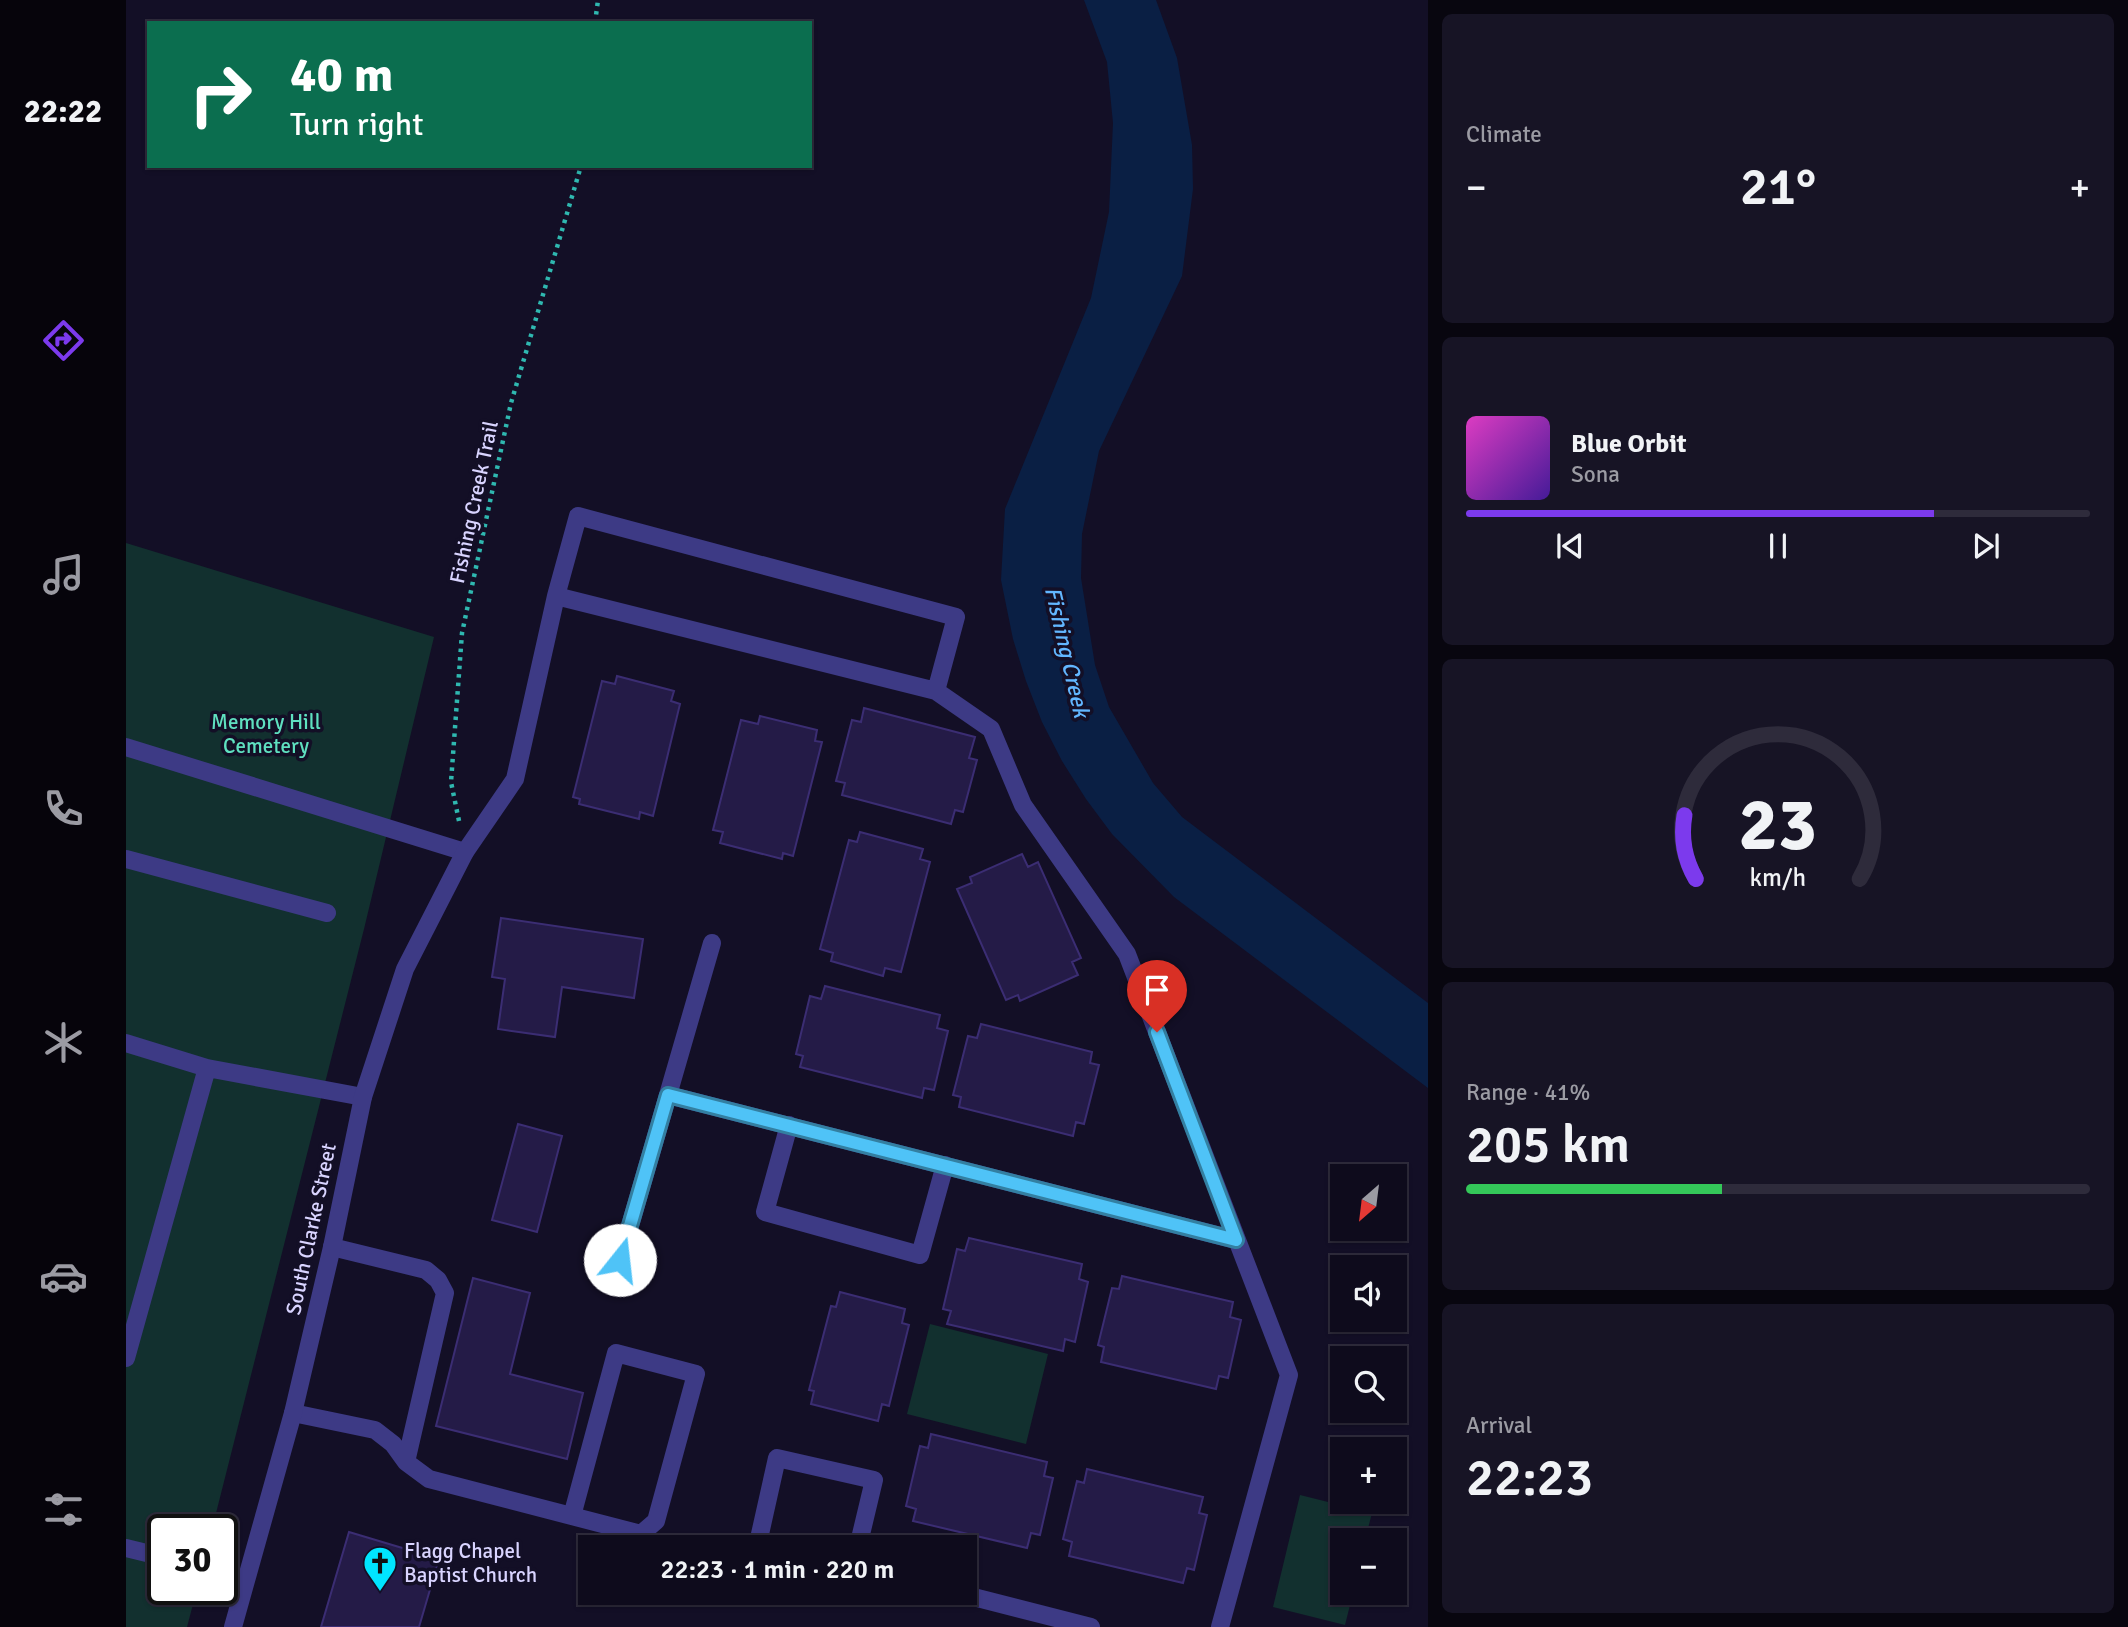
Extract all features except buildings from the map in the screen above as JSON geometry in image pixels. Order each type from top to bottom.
[{"type":"street","name":"South Clarke Street","points":[[233,1627],[293,1413],[332,1247],[363,1097],[405,970],[465,852],[515,779],[556,596],[578,516],[956,617],[936,691]]},
{"type":"street","points":[[556,596],[936,691],[991,729],[1023,805],[1127,954],[1289,1375],[1220,1627]]},
{"type":"street","points":[[126,747],[465,852]]},
{"type":"street","points":[[126,859],[327,913]]},
{"type":"street","points":[[620,1260],[712,943]]},
{"type":"street","points":[[126,1043],[207,1068],[363,1097]]},
{"type":"street","points":[[126,1358],[207,1068]]},
{"type":"street","points":[[668,1095],[1236,1240]]},
{"type":"street","points":[[789,1125],[765,1212],[920,1255],[945,1165]]},
{"type":"street","points":[[332,1247],[426,1270],[438,1280],[445,1293],[407,1462]]},
{"type":"street","points":[[293,1413],[375,1430],[393,1444],[407,1462],[429,1479],[641,1534],[656,1521],[696,1374],[616,1353],[572,1516]]},
{"type":"street","points":[[760,1535],[778,1458],[874,1480],[861,1535]]},
{"type":"street","points":[[126,1548],[147,1553]]},
{"type":"street","points":[[977,1598],[1091,1627]]},
{"type":"path","points":[[596,21],[597,0]]},
{"type":"path","name":"Fishing Creek Trail","points":[[465,852],[451,782],[462,633],[511,402],[580,168]]},
{"type":"green space","name":"Memory Hill Cemetery","points":[[126,543],[434,637],[364,929],[216,1514],[147,1514],[147,1605],[193,1605],[187,1627],[126,1627]]},
{"type":"green space","points":[[930,1324],[1048,1354],[1026,1444],[907,1414]]},
{"type":"green space","points":[[1300,1495],[1330,1502],[1330,1514],[1372,1514],[1368,1528],[1330,1528],[1330,1605],[1350,1605],[1345,1625],[1273,1607]]},
{"type":"water","name":"Fishing Creek","points":[[1084,0],[1156,0],[1177,58],[1192,145],[1193,189],[1182,276],[1099,451],[1082,534],[1081,578],[1095,665],[1109,707],[1153,783],[1182,817],[1428,1003],[1428,1088],[1174,897],[1112,834],[1086,799],[1042,722],[1026,681],[1013,639],[1001,580],[1005,509],[1091,298],[1109,212],[1113,123],[1107,62]]},
{"type":"place","name":"Flagg Chapel Baptist Church","points":[[380,1593]]},
{"type":"route","points":[[620,1260],[668,1095],[1236,1240],[1157,1032]]}]
